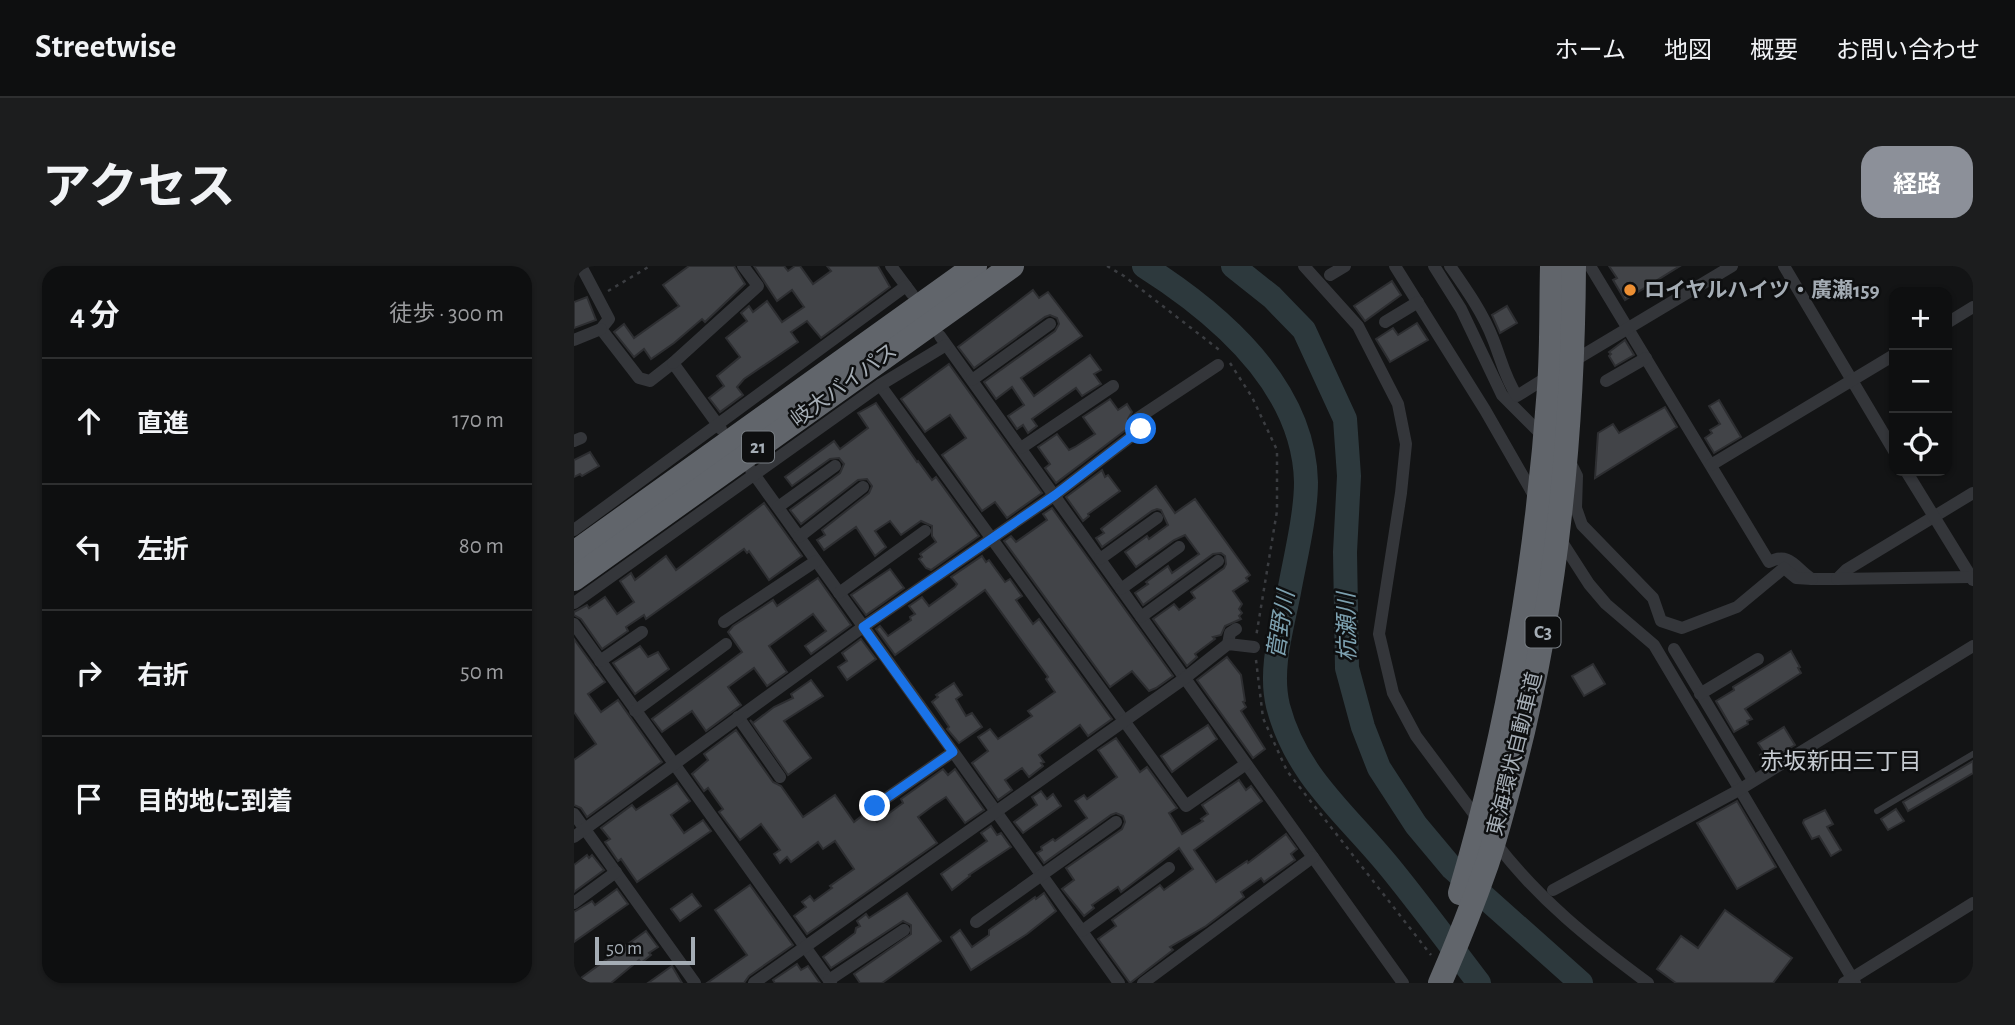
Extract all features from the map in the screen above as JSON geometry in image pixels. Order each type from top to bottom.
[{"type":"highway","name":"岐大バイパス","points":[[574,579],[929,313],[975,266]]},
{"type":"highway","name":"岐大バイパス","points":[[574,553],[929,313],[1012,266]]},
{"type":"highway","name":"東海環状自動車道","points":[[1435,976],[1486,803],[1524,616],[1540,496],[1549,385],[1552,266]]},
{"type":"highway","name":"東海環状自動車道","points":[[1435,976],[1488,862],[1527,719],[1546,615],[1561,502],[1570,394],[1586,267]]},
{"type":"street","points":[[574,340],[601,329],[609,319],[581,266]]},
{"type":"street","points":[[601,329],[639,378],[650,381],[758,286],[743,266]]},
{"type":"street","points":[[1304,266],[1358,326],[1398,404],[1406,444],[1401,494],[1378,634],[1393,693],[1416,736],[1518,872],[1591,942],[1648,983]]},
{"type":"street","points":[[1330,275],[1345,266]]},
{"type":"street","points":[[1395,266],[1485,410],[1546,518],[1589,584],[1606,604],[1654,645],[1850,981],[1973,903]]},
{"type":"street","points":[[1434,266],[1461,309],[1502,395],[1569,460],[1577,476],[1576,508],[1582,525],[1653,598],[1661,621],[1682,628],[1737,607],[1784,568],[1796,578],[1812,579],[1972,578]]},
{"type":"street","points":[[1450,266],[1471,295],[1493,338],[1506,378],[1517,396],[1732,266]]},
{"type":"street","points":[[1784,266],[1889,443]]},
{"type":"street","points":[[893,267],[929,313],[972,380],[1402,983]]},
{"type":"street","points":[[1586,267],[1628,328],[1769,562],[1776,558],[1789,559],[1812,579]]},
{"type":"street","points":[[1385,322],[1418,302]]},
{"type":"street","points":[[1952,320],[1973,307]]},
{"type":"street","points":[[574,603],[880,385],[929,313]]},
{"type":"street","points":[[574,530],[719,426],[929,313]]},
{"type":"street","points":[[972,380],[1049,324]]},
{"type":"street","points":[[1711,465],[1889,358]]},
{"type":"street","points":[[1606,381],[1646,359]]},
{"type":"street","points":[[673,363],[719,426]]},
{"type":"street","points":[[574,837],[863,627],[1055,495],[1141,429],[1138,418],[1218,365]]},
{"type":"street","points":[[880,385],[1186,806],[1246,764]]},
{"type":"street","points":[[1021,448],[1112,386]]},
{"type":"street","points":[[778,507],[835,466]]},
{"type":"street","points":[[753,473],[1119,983]]},
{"type":"street","points":[[1909,476],[1972,578]]},
{"type":"street","points":[[799,537],[863,487]]},
{"type":"street","points":[[1837,579],[1846,570],[1973,494]]},
{"type":"street","points":[[1100,559],[1157,518]]},
{"type":"street","points":[[839,593],[925,531]]},
{"type":"street","points":[[1121,589],[1179,547]]},
{"type":"street","points":[[724,622],[816,561]]},
{"type":"street","points":[[1141,617],[1218,561]]},
{"type":"street","points":[[574,624],[830,981],[904,930]]},
{"type":"street","points":[[754,983],[1185,678],[1228,644],[1230,633],[1236,629]]},
{"type":"street","points":[[600,661],[642,632]]},
{"type":"street","points":[[635,711],[726,644]]},
{"type":"street","points":[[1228,644],[1254,647]]},
{"type":"street","points":[[1553,890],[1739,790],[1973,646]]},
{"type":"street","points":[[1674,649],[1753,780]]},
{"type":"street","points":[[1700,694],[1758,659]]},
{"type":"street","points":[[738,717],[780,777]]},
{"type":"street","points":[[875,806],[953,752]]},
{"type":"street","points":[[574,814],[695,983]]},
{"type":"street","points":[[976,922],[1116,821]]},
{"type":"street","points":[[1143,983],[1313,858]]},
{"type":"street","points":[[1082,931],[1169,868]]},
{"type":"street","points":[[574,903],[616,872]]},
{"type":"lane","points":[[1877,811],[1973,754]]},
{"type":"path","points":[[597,298],[650,266]]},
{"type":"path","points":[[1107,266],[1220,349],[1252,397],[1278,450],[1278,511],[1254,647],[1263,718],[1287,771],[1435,976]]},
{"type":"building","points":[[689,266],[734,266],[745,284],[705,322],[702,319],[651,359],[644,349],[634,357],[614,332],[624,324],[634,338],[679,306],[663,285]]},
{"type":"building","points":[[754,266],[784,266],[788,271],[800,266],[813,284],[831,271],[827,266],[878,266],[890,287],[821,338],[807,321],[791,332],[798,342],[744,379],[737,387],[743,395],[720,412],[709,398],[724,386],[717,376],[740,357],[726,338],[747,321],[741,313],[749,306],[753,312],[767,301],[782,322],[804,307],[792,290],[777,301]]},
{"type":"building","name":"ロイヤルハイツ・廣瀬159","points":[[1609,266],[1680,266],[1625,300],[1613,280],[1617,278]]},
{"type":"building","points":[[1392,281],[1401,295],[1365,321],[1354,306]]},
{"type":"building","points":[[1033,290],[1039,298],[1048,292],[1082,336],[1021,378],[1034,396],[1090,355],[1101,370],[1094,374],[1101,384],[1082,396],[1076,388],[1032,419],[1037,426],[1028,433],[1023,425],[1017,429],[1008,416],[1024,405],[1012,387],[996,399],[984,382],[1055,331],[1059,324],[1057,318],[1050,315],[1045,317],[974,368],[958,347]]},
{"type":"building","points":[[587,297],[596,320],[574,328],[574,302]]},
{"type":"building","points":[[1507,306],[1517,323],[1500,333],[1492,315]]},
{"type":"building","points":[[1417,323],[1428,340],[1390,362],[1376,339],[1393,328],[1398,335]]},
{"type":"building","points":[[1625,340],[1634,355],[1615,366],[1609,352]]},
{"type":"building","points":[[949,364],[1042,493],[1007,518],[995,502],[982,511],[942,455],[966,438],[950,415],[925,432],[901,399]]},
{"type":"building","points":[[1110,399],[1118,410],[1127,404],[1132,412],[1128,419],[1131,426],[1056,483],[1045,468],[1050,464],[1038,447],[1057,434],[1069,450],[1095,434],[1083,417]]},
{"type":"building","points":[[1719,400],[1741,437],[1714,453],[1705,438],[1712,433],[1710,430],[1720,424],[1709,406]]},
{"type":"building","points":[[876,403],[917,462],[932,480],[936,477],[979,536],[931,570],[919,559],[922,557],[920,554],[936,542],[932,536],[932,526],[921,521],[901,535],[890,521],[875,531],[886,547],[875,556],[856,527],[824,550],[817,540],[825,535],[822,530],[869,493],[872,486],[867,479],[858,480],[801,524],[790,510],[840,473],[844,464],[839,458],[830,459],[792,486],[785,477],[834,441],[840,449],[868,428],[858,413]]},
{"type":"building","points":[[1665,407],[1677,427],[1595,478],[1598,433],[1613,424],[1619,433]]},
{"type":"building","points":[[590,452],[599,466],[582,476],[580,474],[574,477],[574,460]]},
{"type":"building","points":[[1102,470],[1105,477],[1108,475],[1120,491],[1088,514],[1083,521],[1066,497]]},
{"type":"building","points":[[1156,486],[1175,513],[1195,499],[1250,575],[1246,578],[1248,581],[1233,591],[1242,604],[1239,609],[1242,613],[1239,616],[1241,619],[1225,626],[1221,635],[1213,637],[1215,639],[1195,654],[1197,657],[1187,666],[1153,619],[1174,604],[1179,610],[1195,598],[1191,592],[1224,568],[1225,556],[1221,553],[1213,554],[1143,605],[1135,593],[1148,584],[1146,582],[1168,566],[1172,573],[1199,554],[1185,535],[1136,567],[1125,552],[1168,525],[1161,510],[1157,509],[1102,547],[1096,538],[1104,533],[1101,529]]},
{"type":"building","points":[[764,503],[802,556],[769,580],[749,551],[747,553],[744,549],[646,619],[644,615],[626,627],[628,631],[602,649],[581,619],[574,615],[574,612],[587,605],[589,608],[605,597],[617,614],[634,602],[620,581],[631,573],[635,580],[666,556],[676,570]]},
{"type":"building","points":[[1052,508],[1173,676],[1156,688],[1149,691],[1132,671],[1110,687],[1004,541],[1011,536],[1016,542],[1047,520],[1043,514]]},
{"type":"building","points":[[982,556],[986,562],[989,560],[1005,582],[1010,579],[1022,596],[1016,600],[1033,624],[1039,619],[1112,719],[1088,736],[1080,725],[1039,755],[1044,762],[1041,763],[1043,766],[1029,777],[1022,768],[1005,780],[1012,790],[998,800],[972,763],[988,751],[978,737],[990,729],[998,739],[1032,716],[1028,711],[1055,692],[1046,679],[1048,677],[985,590],[895,655],[876,629],[880,626],[888,636],[911,620],[910,617],[915,614],[909,606],[922,597],[929,606],[955,587],[957,584],[951,577]]},
{"type":"building","points":[[890,569],[904,588],[866,615],[851,595]]},
{"type":"building","points":[[818,578],[851,625],[811,654],[805,646],[826,631],[813,614],[769,646],[787,672],[767,686],[754,668],[728,687],[741,705],[706,731],[692,711],[662,732],[652,719],[742,652],[728,632],[733,626],[773,600],[777,606]]},
{"type":"building","points":[[574,639],[605,682],[588,694],[601,712],[618,700],[662,762],[587,817],[581,808],[574,805],[574,760],[596,744],[574,712]]},
{"type":"building","points":[[861,639],[876,659],[847,680],[838,667],[847,661],[842,653]]},
{"type":"building","points":[[640,646],[648,657],[658,652],[669,669],[635,694],[613,663]]},
{"type":"building","points":[[1791,651],[1801,673],[1745,709],[1752,719],[1734,732],[1716,701],[1734,690],[1733,687]]},
{"type":"building","points":[[1227,657],[1241,675],[1243,702],[1246,707],[1241,711],[1265,749],[1253,758],[1197,680]]},
{"type":"building","points":[[1593,664],[1605,684],[1584,696],[1572,676]]},
{"type":"building","points":[[811,680],[823,696],[784,721],[811,758],[788,775],[750,720],[753,723],[774,707],[793,698],[791,694]]},
{"type":"building","points":[[954,683],[962,695],[956,699],[966,716],[972,713],[982,727],[959,743],[947,729],[949,727],[932,702],[938,697],[936,695]]},
{"type":"building","points":[[1208,725],[1217,739],[1172,772],[1161,756]]},
{"type":"building","points":[[1784,727],[1795,745],[1765,763],[1760,755],[1764,752],[1758,743]]},
{"type":"building","points":[[736,730],[773,782],[781,786],[803,817],[835,795],[854,822],[868,811],[877,822],[903,803],[901,799],[943,769],[948,775],[955,769],[984,810],[965,823],[946,797],[934,805],[918,817],[937,843],[807,934],[794,916],[806,907],[802,902],[810,896],[814,901],[854,869],[835,841],[823,849],[818,842],[791,862],[787,857],[780,863],[774,854],[780,850],[761,824],[740,840],[719,812],[723,809],[708,788],[704,791],[692,774],[708,760],[704,754]]},
{"type":"building","points":[[1116,738],[1140,772],[1147,767],[1177,808],[1169,813],[1182,834],[1203,821],[1201,819],[1208,814],[1202,805],[1239,780],[1246,790],[1251,786],[1262,801],[1194,850],[1216,882],[1247,861],[1248,863],[1286,834],[1297,849],[1291,854],[1295,860],[1264,882],[1261,878],[1241,892],[1244,897],[1206,926],[1170,947],[1173,950],[1130,983],[1098,939],[1116,926],[1112,920],[1160,885],[1164,890],[1193,869],[1179,848],[1121,892],[1118,887],[1092,905],[1094,908],[1084,916],[1062,889],[1074,880],[1066,868],[1122,829],[1125,822],[1123,816],[1116,813],[1111,815],[1044,863],[1037,853],[1042,850],[1041,847],[1053,839],[1055,841],[1087,818],[1075,801],[1084,795],[1087,799],[1117,777],[1098,750]]},
{"type":"building","points":[[1973,761],[1973,773],[1908,811],[1903,802]]},
{"type":"building","points":[[677,783],[690,801],[671,815],[684,833],[703,820],[711,831],[637,882],[605,842],[610,839],[601,828],[632,805],[636,810]]},
{"type":"building","points":[[1041,791],[1047,799],[1053,794],[1061,806],[1023,833],[1014,822],[1037,805],[1032,797]]},
{"type":"building","points":[[1737,801],[1776,867],[1737,889],[1697,823]]},
{"type":"building","points":[[1896,809],[1904,821],[1888,830],[1881,819]]},
{"type":"building","points":[[1825,810],[1833,824],[1827,827],[1841,850],[1831,856],[1819,836],[1812,839],[1803,823]]},
{"type":"building","points":[[991,826],[997,835],[1001,833],[1011,847],[969,875],[952,890],[941,874],[987,841],[981,833]]},
{"type":"building","points":[[587,855],[589,858],[592,855],[604,870],[574,892],[574,865]]},
{"type":"building","points":[[750,885],[793,945],[749,976],[744,983],[707,983],[747,955],[715,910]]},
{"type":"building","points":[[617,889],[628,904],[574,942],[574,912],[592,901],[595,905]]},
{"type":"building","points":[[907,893],[941,941],[882,983],[860,983],[854,974],[911,934],[911,925],[903,921],[831,968],[823,957],[855,933],[860,926],[857,921],[866,914],[869,918]]},
{"type":"building","points":[[1044,893],[1056,911],[1027,934],[971,970],[951,937],[960,930],[972,947],[989,935],[989,930]]},
{"type":"building","points":[[692,894],[701,906],[680,921],[671,909]]},
{"type":"building","points":[[1725,910],[1792,958],[1773,983],[1676,983],[1657,969],[1681,936],[1698,948]]},
{"type":"building","points":[[646,931],[658,947],[641,963],[639,960],[611,983],[574,983]]},
{"type":"building","points":[[797,964],[801,970],[808,966],[820,983],[775,983],[773,980]]},
{"type":"building","points":[[672,966],[682,983],[648,983]]},
{"type":"waterway","name":"菅野川","points":[[1144,266],[1200,306],[1227,330],[1252,356],[1273,384],[1290,414],[1302,447],[1306,495],[1276,663],[1278,706],[1287,731],[1311,775],[1392,870],[1479,983]]},
{"type":"waterway","name":"杭瀬川","points":[[1233,266],[1272,297],[1304,330],[1345,419],[1349,476],[1345,552],[1347,668],[1363,727],[1379,768],[1416,825],[1452,868],[1581,983]]},
{"type":"place","name":"ロイヤルハイツ・廣瀬159","points":[[1630,290]]},
{"type":"district","name":"赤坂新田三丁目","points":[[1841,762]]},
{"type":"route","points":[[875,806],[953,752],[863,627],[1055,495],[1141,429]]}]
